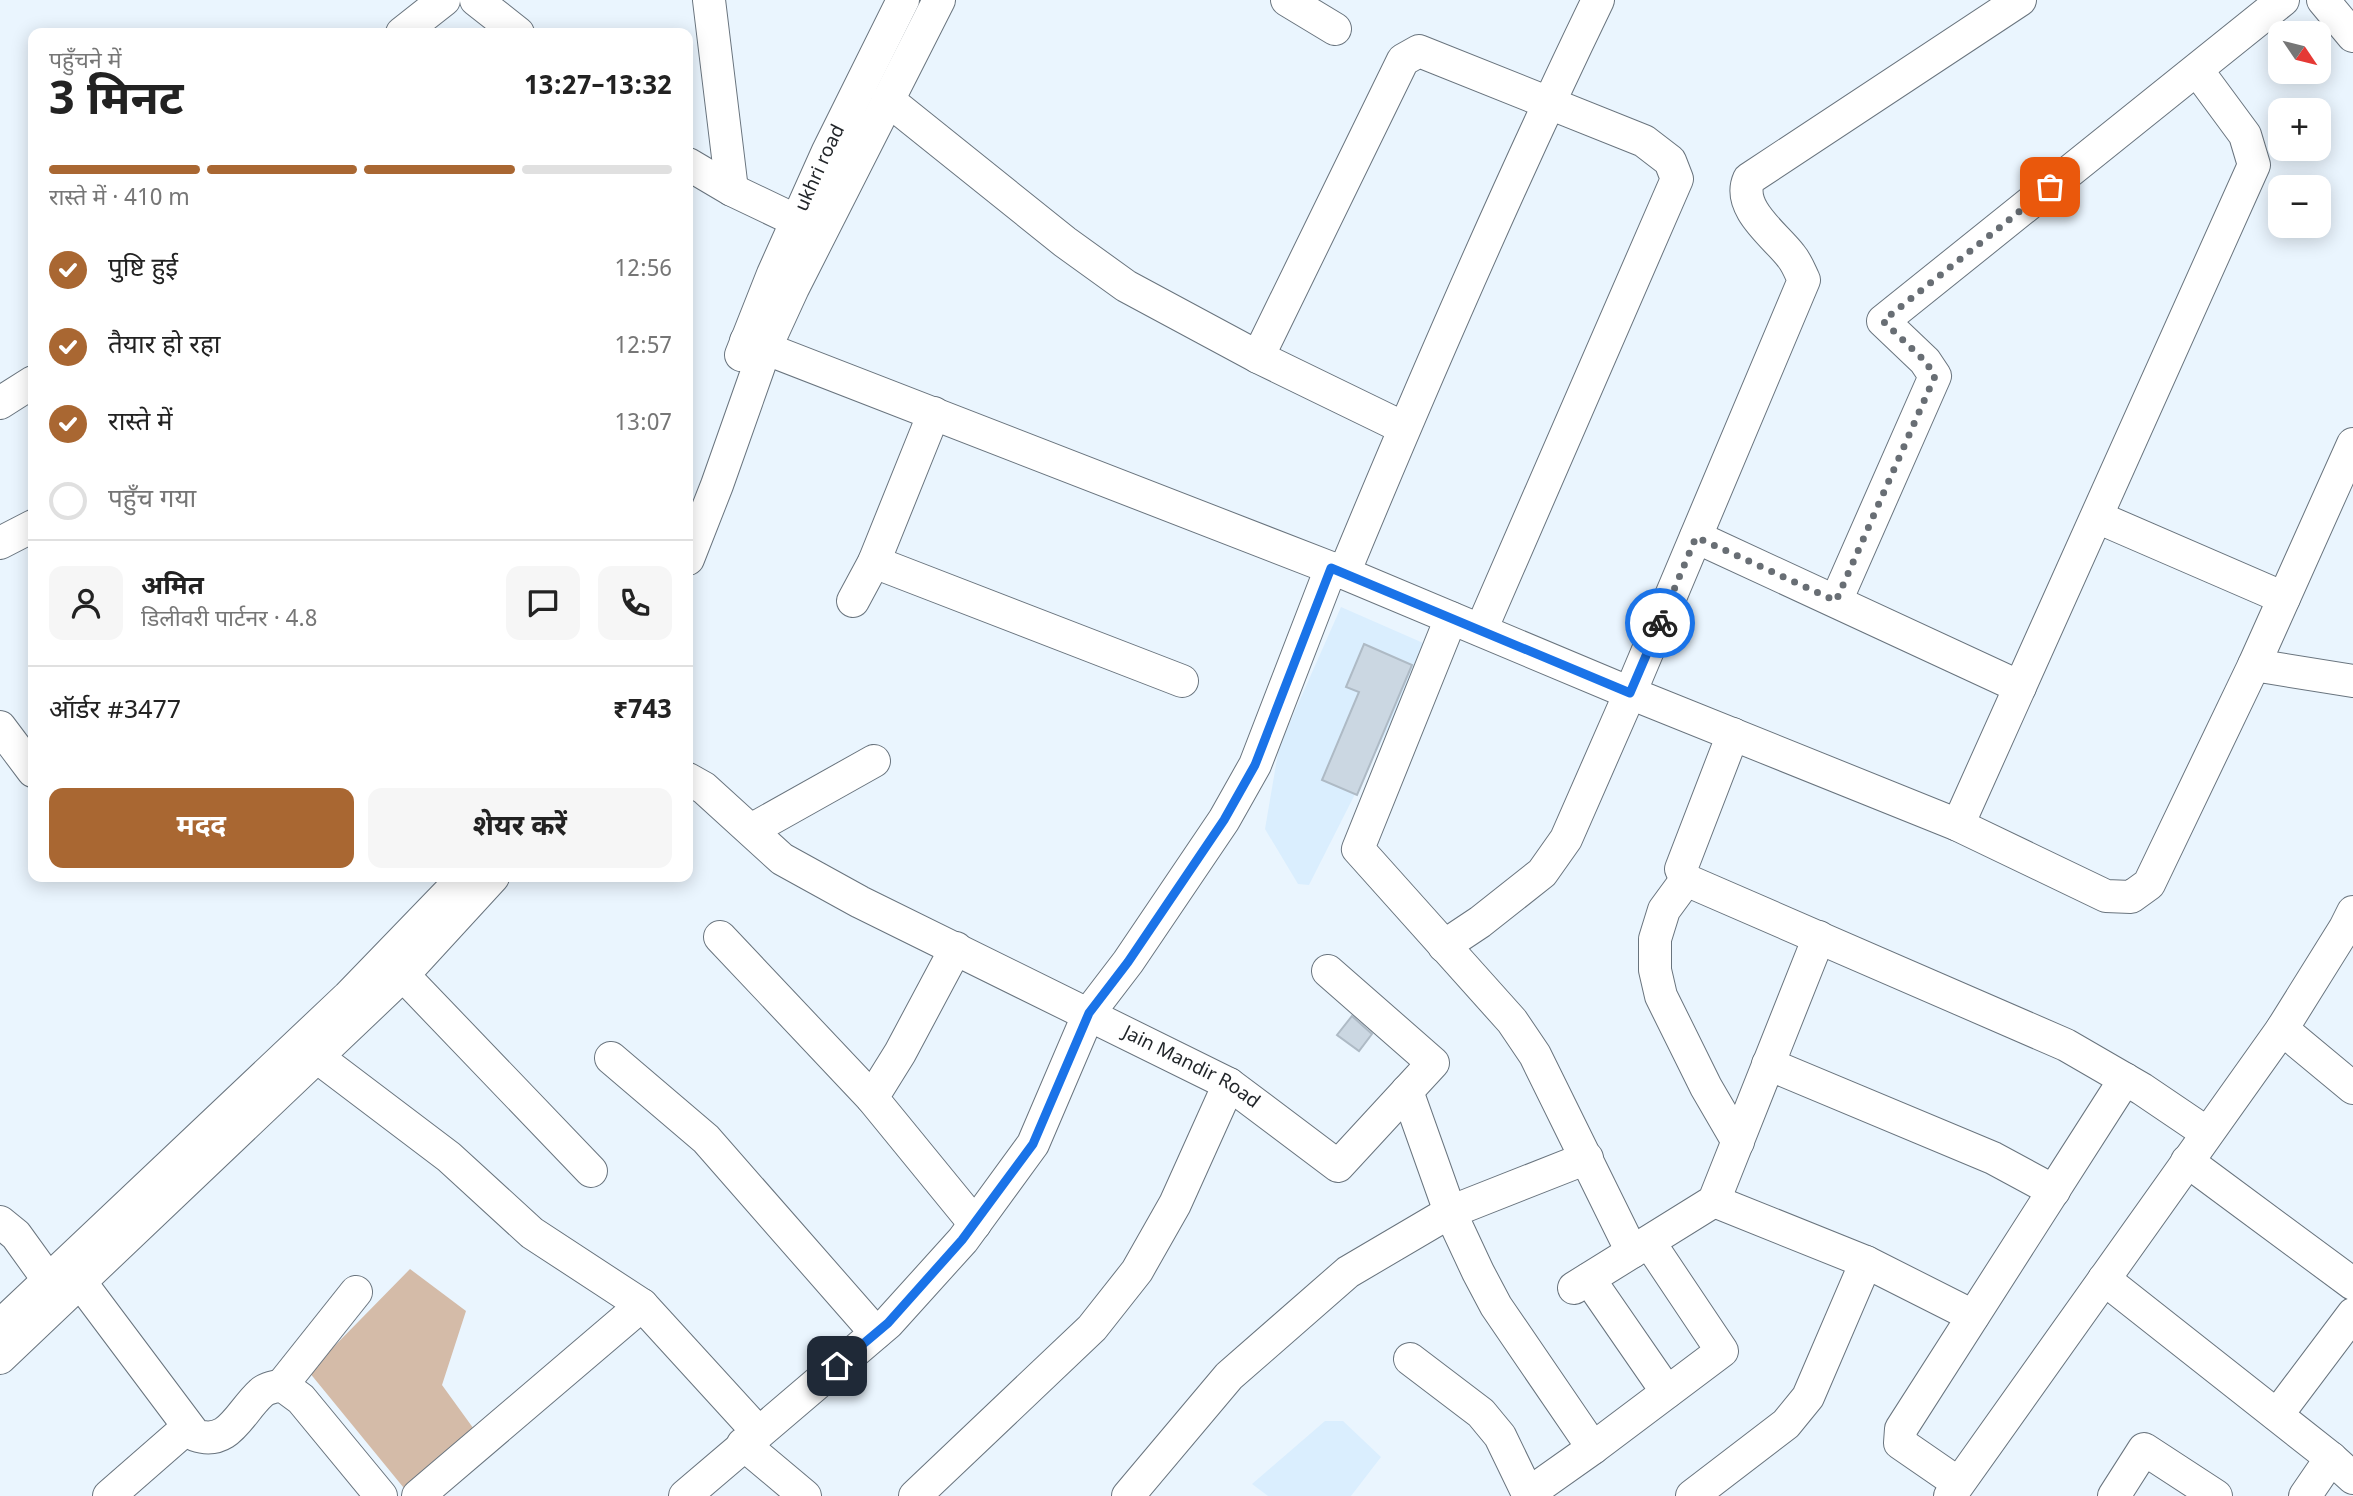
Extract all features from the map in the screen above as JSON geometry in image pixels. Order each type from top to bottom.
[{"type":"street","points":[[408,28],[444,0]]},
{"type":"street","points":[[475,0],[511,28]]},
{"type":"street","name":"ukhri road","points":[[755,345],[797,221],[828,151],[903,0]]},
{"type":"street","points":[[693,497],[755,345],[793,288],[939,0]]},
{"type":"street","points":[[1287,0],[1335,29]]},
{"type":"street","points":[[685,1496],[888,1323],[975,1224],[1033,1144],[1089,1013],[1128,962],[1217,831],[1255,765],[1337,570],[1598,0]]},
{"type":"street","points":[[1444,946],[1480,922],[1542,873],[1566,839],[1804,280],[1794,259],[1751,209],[1746,197],[1749,179],[2020,0]]},
{"type":"street","points":[[1836,601],[1935,376],[1925,361],[1883,321],[2283,0]]},
{"type":"street","points":[[2323,0],[2353,36]]},
{"type":"street","points":[[714,7],[732,190]]},
{"type":"street","points":[[1258,357],[1403,60],[1419,51],[1644,141],[1670,161],[1677,179],[1481,630]]},
{"type":"street","points":[[1958,825],[2254,165],[2245,135],[2197,70]]},
{"type":"street","points":[[888,100],[1065,242],[1126,286],[1258,357],[1404,428]]},
{"type":"street","points":[[693,167],[732,190],[797,221]]},
{"type":"street","points":[[755,345],[1337,570],[1630,693],[1958,825],[2106,896],[2131,897],[2149,884],[2254,665],[2353,444]]},
{"type":"street","points":[[693,546],[717,485],[755,345]]},
{"type":"street","points":[[0,403],[28,385]]},
{"type":"street","points":[[853,601],[874,562],[934,413]]},
{"type":"street","points":[[2096,517],[2284,598]]},
{"type":"street","points":[[0,543],[28,529]]},
{"type":"street","points":[[1696,537],[2020,687]]},
{"type":"street","points":[[874,562],[1182,681]]},
{"type":"street","points":[[1410,1359],[1481,1413],[1500,1436],[1529,1495],[1722,1351],[1641,1247],[1587,1158],[1535,1055],[1512,1021],[1357,849],[1451,618]]},
{"type":"street","points":[[2254,665],[2353,681]]},
{"type":"street","points":[[0,727],[28,761]]},
{"type":"street","points":[[1732,734],[1681,869],[1686,880],[2066,1045],[2125,1079],[2207,1133]]},
{"type":"street","points":[[751,830],[874,761]]},
{"type":"street","name":"Jain Mandir Road","points":[[693,782],[704,788],[782,859],[860,902],[1229,1084],[1338,1166],[1433,1063],[1328,971]]},
{"type":"street","points":[[1686,880],[1664,910],[1655,939],[1656,970],[1661,996],[1706,1087],[1738,1142]]},
{"type":"street","points":[[0,1358],[64,1288],[459,882]]},
{"type":"street","points":[[0,1326],[64,1288],[403,975],[488,882]]},
{"type":"street","points":[[2125,1079],[1901,1429],[1900,1443],[1954,1490],[2282,1029],[2351,924]]},
{"type":"street","points":[[720,936],[872,1098],[975,1224]]},
{"type":"street","points":[[1667,1392],[1582,1284],[1714,1201],[1819,937]]},
{"type":"street","points":[[872,1098],[900,1053],[956,948]]},
{"type":"street","points":[[403,975],[591,1171]]},
{"type":"street","points":[[2282,1029],[2353,1088]]},
{"type":"street","points":[[317,1057],[449,1157],[532,1233],[642,1305],[750,1438],[806,1496]]},
{"type":"street","points":[[611,1058],[706,1139],[876,1333]]},
{"type":"street","points":[[1768,1063],[1993,1158],[2054,1191]]},
{"type":"street","points":[[915,1496],[1092,1328],[1137,1271],[1175,1204],[1229,1084]]},
{"type":"street","points":[[1407,1091],[1450,1212],[1496,1306],[1593,1448]]},
{"type":"street","points":[[1128,1496],[1229,1376],[1348,1272],[1450,1212],[1587,1158]]},
{"type":"street","points":[[2187,1161],[2353,1284]]},
{"type":"street","points":[[1714,1201],[1866,1262],[1973,1316]]},
{"type":"street","points":[[0,1222],[16,1235],[195,1435],[206,1439],[225,1434],[263,1390],[282,1385],[356,1292]]},
{"type":"street","points":[[1692,1496],[1786,1424],[1808,1397],[1866,1262]]},
{"type":"street","points":[[2104,1279],[2342,1468],[2305,1496]]},
{"type":"street","points":[[418,1496],[642,1305]]},
{"type":"street","points":[[2277,1415],[2353,1314]]},
{"type":"street","points":[[282,1385],[301,1399],[381,1496]]},
{"type":"street","points":[[109,1496],[188,1427]]},
{"type":"street","points":[[2114,1496],[2144,1449],[2216,1496]]},
{"type":"shaded area","points":[[1341,607],[1430,646],[1309,885],[1298,884],[1265,829],[1279,747]]},
{"type":"shaded area","points":[[410,1269],[466,1311],[442,1385],[476,1432],[408,1493],[309,1372]]},
{"type":"shaded area","points":[[1325,1421],[1343,1421],[1381,1457],[1351,1496],[1268,1496],[1252,1484]]},
{"type":"building","points":[[1364,644],[1412,665],[1357,795],[1322,780],[1359,692],[1346,687]]},
{"type":"building","points":[[1352,1016],[1372,1034],[1359,1051],[1337,1035]]},
{"type":"way so far","points":[[1660,623],[1696,537],[1836,601],[1935,376],[1925,361],[1883,321],[2050,187]]},
{"type":"route","points":[[837,1366],[888,1323],[962,1240],[1033,1144],[1089,1013],[1128,962],[1224,820],[1255,765],[1331,568],[1630,693],[1660,623]]}]
